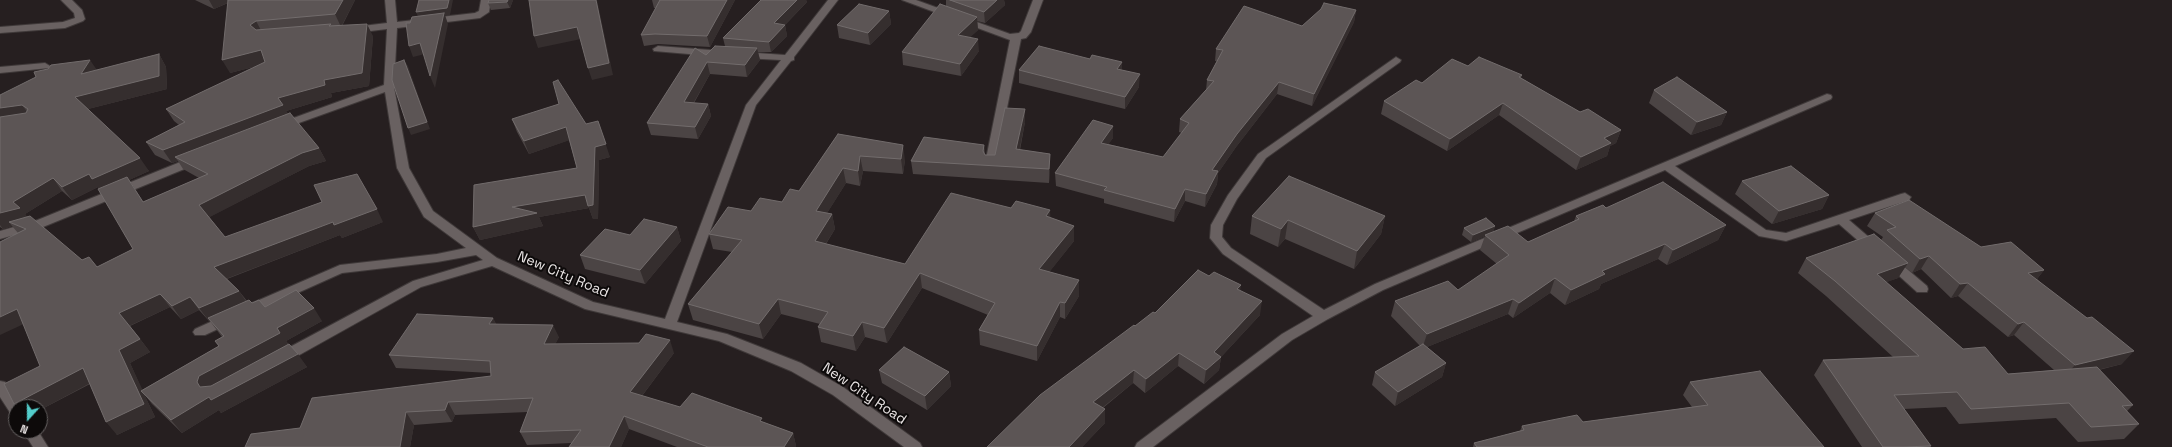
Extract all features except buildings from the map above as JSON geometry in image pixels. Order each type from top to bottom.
[{"type":"street","points":[[0,30],[66,25],[80,19],[79,12],[66,0]]},
{"type":"street","name":"New City Road","points":[[390,0],[392,27],[389,87],[403,168],[428,214],[493,261],[590,306],[722,337],[796,367],[838,391],[915,447]]},
{"type":"street","points":[[346,31],[392,27],[477,16],[484,12],[486,0]]},
{"type":"street","points":[[669,325],[751,105],[790,58],[833,0]]},
{"type":"street","points":[[906,0],[1009,37],[1022,36],[1026,32],[1038,0]]},
{"type":"street","points":[[991,164],[1016,37]]},
{"type":"street","points":[[658,49],[790,58]]},
{"type":"street","points":[[1323,316],[1227,251],[1216,238],[1217,225],[1232,198],[1262,156],[1396,60]]},
{"type":"street","points":[[0,70],[45,66]]},
{"type":"street","points":[[269,131],[389,87]]},
{"type":"street","points":[[1142,447],[1286,337],[1379,287],[1827,96]]},
{"type":"street","points":[[0,235],[39,224],[203,156]]},
{"type":"street","points":[[1666,165],[1763,233],[1786,237],[1905,197]]},
{"type":"street","points":[[1841,218],[1922,289]]},
{"type":"street","points":[[200,332],[340,269],[437,258],[477,250]]},
{"type":"street","points":[[270,365],[417,284],[493,261]]},
{"type":"street","points":[[0,386],[9,399]]}]
